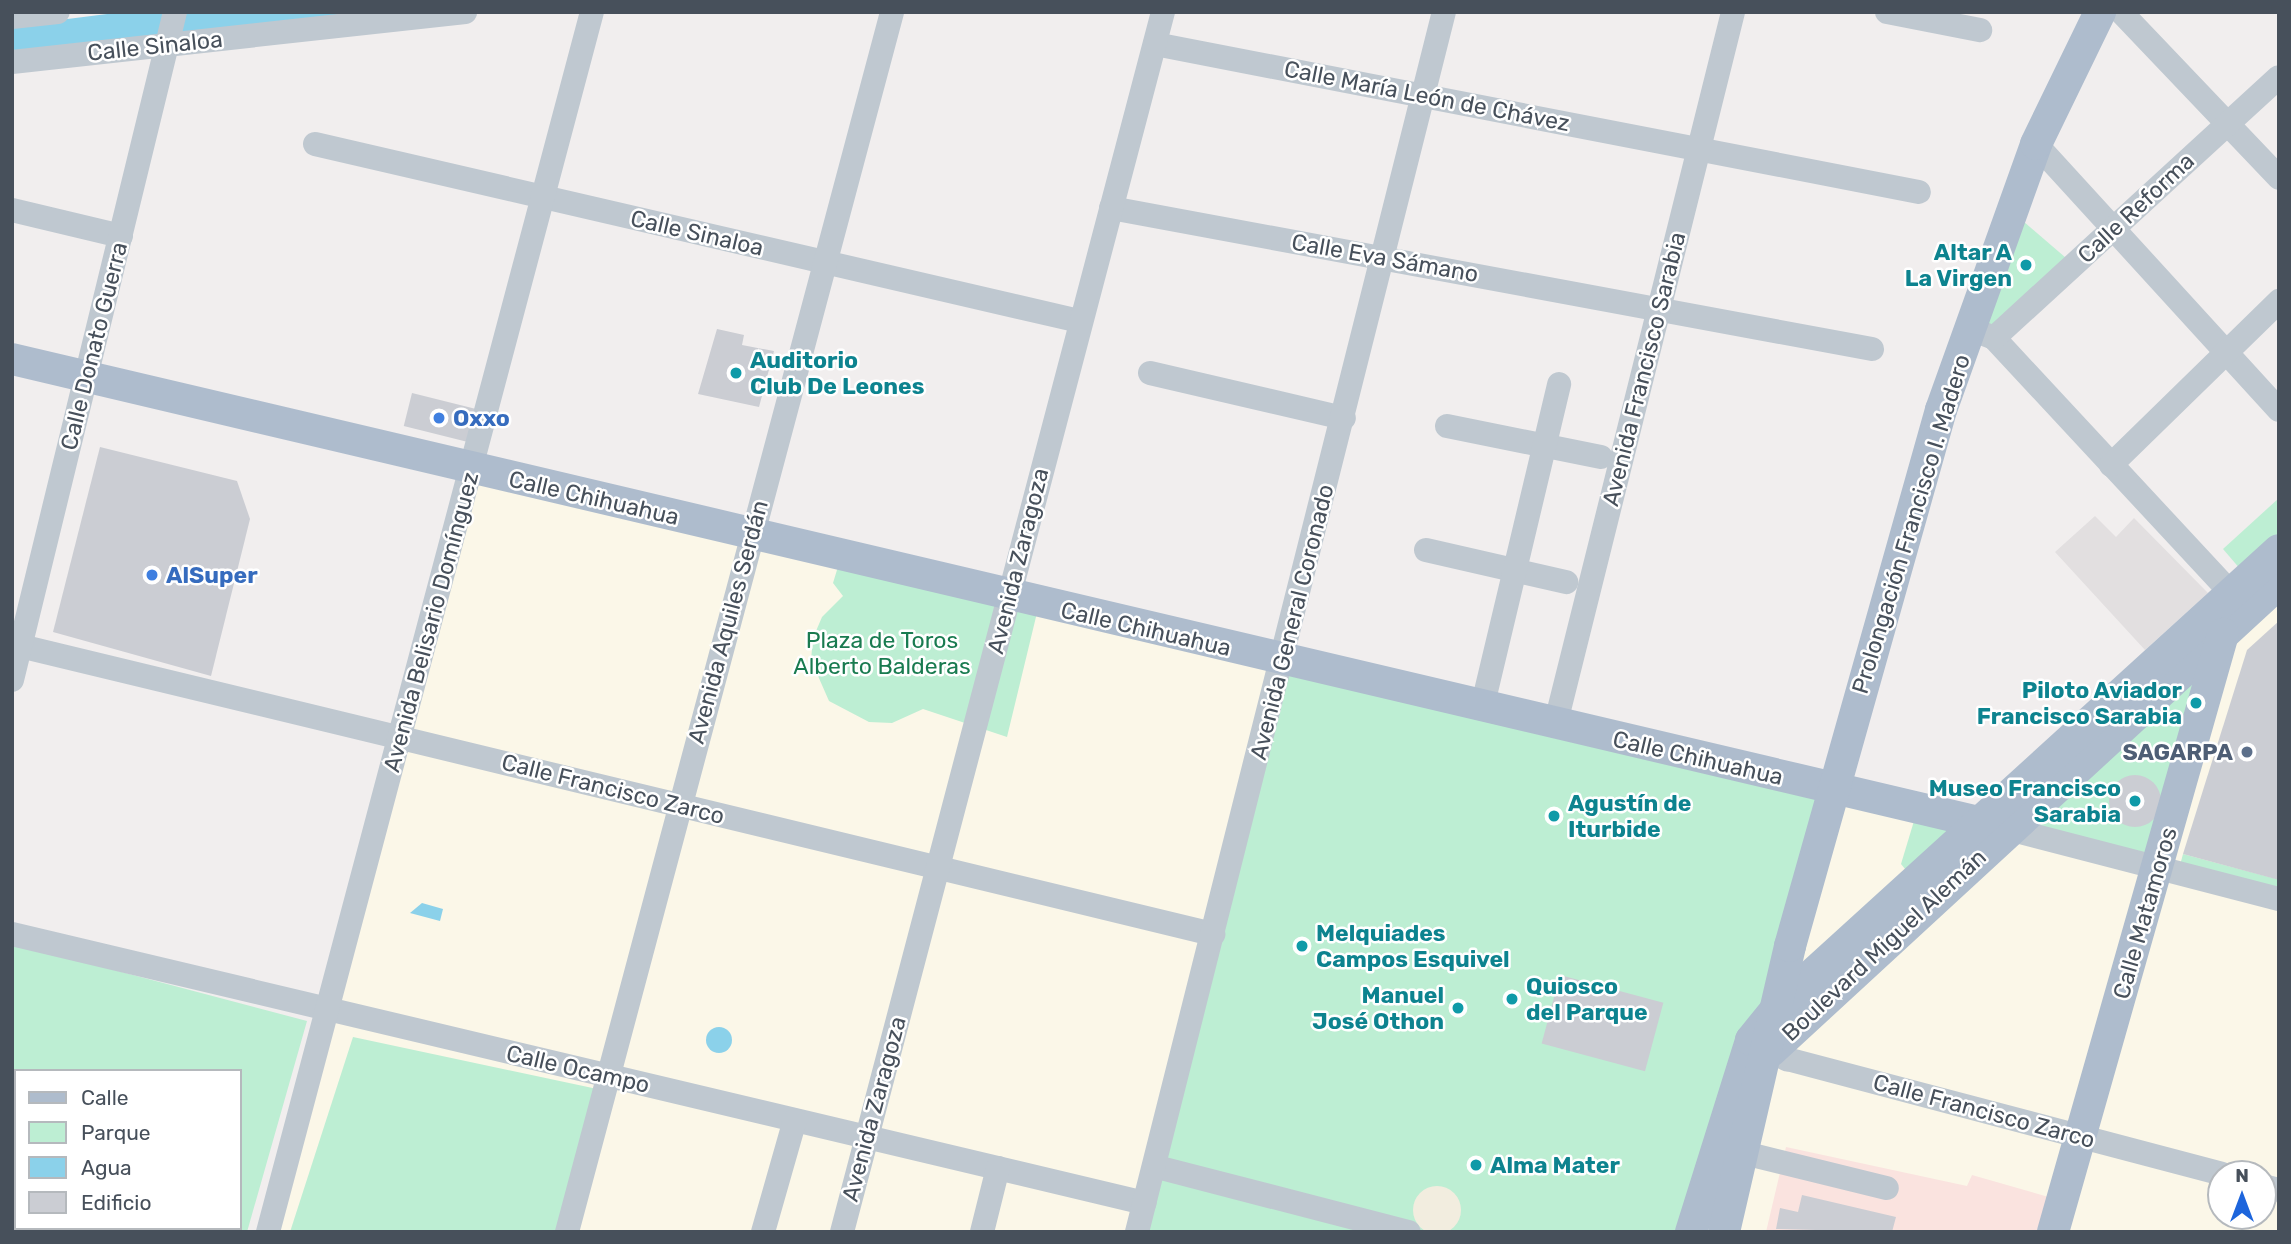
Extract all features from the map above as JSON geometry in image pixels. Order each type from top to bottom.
[{"type":"main road","name":"Prolongación Francisco I. Madero","points":[[1781,1003],[1833,788],[1982,333],[2036,144],[2100,12]]},
{"type":"main road","name":"Calle Chihuahua","points":[[12,359],[1009,598],[1993,826]]},
{"type":"main road","name":"Boulevard Miguel Alemán","points":[[1760,1046],[1993,826],[2044,768],[2279,550]]},
{"type":"main road","name":"Boulevard Miguel Alemán","points":[[1760,1046],[1781,1003],[2223,634],[2279,583]]},
{"type":"main road","name":"Calle Matamoros","points":[[2053,1232],[2158,870],[2223,634],[2231,593]]},
{"type":"main road","points":[[1928,809],[1986,803],[2044,768]]},
{"type":"main road","points":[[1724,1232],[1744,1153],[1760,1046]]},
{"type":"main road","points":[[1691,1232],[1760,1046]]},
{"type":"street","points":[[12,17],[58,12]]},
{"type":"street","name":"Calle Sinaloa","points":[[12,62],[171,31],[465,12]]},
{"type":"street","name":"Avenida Belisario Domínguez","points":[[268,1232],[592,12]]},
{"type":"street","name":"Avenida Aquiles Serdán","points":[[567,1232],[606,1076],[892,12]]},
{"type":"street","name":"Avenida Zaragoza","points":[[842,1232],[1079,321],[1163,12]]},
{"type":"street","name":"Avenida General Coronado","points":[[1137,1232],[1157,1167],[1444,12]]},
{"type":"street","name":"Avenida Francisco Sarabia","points":[[1555,726],[1733,12]]},
{"type":"street","points":[[1887,12],[1980,30]]},
{"type":"street","points":[[2121,12],[2279,178]]},
{"type":"street","name":"Calle Donato Guerra","points":[[12,680],[16,645],[87,377],[171,31]]},
{"type":"street","name":"Calle María León de Chávez","points":[[1155,44],[1919,192]]},
{"type":"street","name":"Calle Reforma","points":[[1982,333],[2115,228],[2279,77]]},
{"type":"street","name":"Calle Sinaloa","points":[[315,144],[1079,321]]},
{"type":"street","points":[[2036,144],[2279,411]]},
{"type":"street","name":"Calle Eva Sámano","points":[[1111,208],[1872,349]]},
{"type":"street","points":[[12,210],[121,236]]},
{"type":"street","points":[[2111,465],[2279,301]]},
{"type":"street","points":[[1982,333],[2231,593]]},
{"type":"street","points":[[1150,373],[1344,418]]},
{"type":"street","points":[[1482,708],[1559,384]]},
{"type":"street","points":[[1447,426],[1601,457]]},
{"type":"street","points":[[1426,550],[1566,582]]},
{"type":"street","name":"Calle Francisco Zarco","points":[[16,645],[1213,934]]},
{"type":"street","name":"Calle Chihuahua","points":[[1993,826],[2279,899]]},
{"type":"street","name":"Calle Ocampo","points":[[12,934],[1144,1203]]},
{"type":"street","name":"Calle Francisco Zarco","points":[[1760,1046],[2079,1137],[2207,1170]]},
{"type":"street","points":[[764,1232],[795,1120]]},
{"type":"street","points":[[1744,1153],[1887,1188]]},
{"type":"street","points":[[1157,1167],[1409,1232]]},
{"type":"street","points":[[982,1232],[998,1168]]},
{"type":"shaded area","points":[[462,476],[2025,834],[2279,602],[2279,1232],[262,1232]]},
{"type":"shaded area","points":[[2095,516],[2116,537],[2134,518],[2208,593],[2145,650],[2055,552]]},
{"type":"shaded area","points":[[1786,1147],[1967,1186],[1972,1175],[2052,1198],[2043,1232],[1766,1232]]},
{"type":"green space","points":[[2009,209],[2080,270],[2003,344],[1967,327]]},
{"type":"green space","points":[[2279,498],[2279,547],[2247,577],[2223,549]]},
{"type":"green space","name":"Plaza de Toros Alberto Balderas","points":[[844,547],[1042,592],[1007,737],[923,709],[892,723],[869,722],[829,701],[811,660],[813,638],[822,617],[843,596],[833,583]]},
{"type":"green space","points":[[2223,634],[2155,866],[2012,829]]},
{"type":"green space","points":[[1286,658],[1842,792],[1705,1232],[1413,1232],[1160,1167]]},
{"type":"green space","points":[[1917,811],[1979,827],[1918,885],[1901,864]]},
{"type":"green space","points":[[2183,854],[2279,880],[2274,896],[2179,870]]},
{"type":"green space","points":[[12,943],[307,1021],[247,1232],[136,1230],[242,1230],[242,1069],[14,1069],[12,1225]]},
{"type":"green space","points":[[353,1037],[602,1090],[565,1232],[290,1232]]},
{"type":"green space","points":[[1160,1169],[1396,1232],[1144,1232]]},
{"type":"sand","points":[[1437,1186],[1454,1193],[1461,1210],[1454,1227],[1437,1234],[1420,1227],[1413,1210],[1420,1193]]},
{"type":"water","points":[[123,12],[408,12],[12,55],[12,26]]},
{"type":"water","points":[[422,903],[443,909],[440,921],[410,913]]},
{"type":"water","points":[[719,1027],[728,1031],[732,1040],[728,1049],[719,1053],[710,1049],[706,1040],[710,1031]]},
{"type":"building","name":"Auditorio Club De Leones","points":[[717,329],[744,335],[742,345],[774,351],[759,407],[698,394]]},
{"type":"building","name":"Oxxo","points":[[412,393],[476,409],[468,442],[404,426]]},
{"type":"building","name":"AlSuper","points":[[100,447],[237,481],[250,519],[211,676],[53,632]]},
{"type":"building","name":"SAGARPA","points":[[2279,621],[2279,880],[2183,854],[2247,650]]},
{"type":"building","name":"Museo Francisco Sarabia","points":[[2135,775],[2154,782],[2161,801],[2154,820],[2135,827],[2116,820],[2109,801],[2116,782]]},
{"type":"building","points":[[1560,975],[1663,1003],[1645,1071],[1542,1044]]},
{"type":"building","points":[[1802,1195],[1896,1217],[1892,1232],[1776,1229],[1780,1208],[1798,1212]]},
{"type":"place","name":"Altar A La Virgen","points":[[2026,265]]},
{"type":"place","name":"Auditorio Club De Leones","points":[[736,373]]},
{"type":"place","name":"Oxxo","points":[[439,418]]},
{"type":"place","name":"AlSuper","points":[[152,575]]},
{"type":"place","name":"Piloto Aviador Francisco Sarabia","points":[[2196,703]]},
{"type":"place","name":"SAGARPA","points":[[2247,752]]},
{"type":"place","name":"Museo Francisco Sarabia","points":[[2135,801]]},
{"type":"place","name":"Agustín de Iturbide","points":[[1554,816]]},
{"type":"place","name":"Melquiades Campos Esquivel","points":[[1302,946]]},
{"type":"place","name":"Quiosco del Parque","points":[[1512,999]]},
{"type":"place","name":"Manuel José Othon","points":[[1458,1008]]},
{"type":"place","name":"Alma Mater","points":[[1476,1165]]}]
